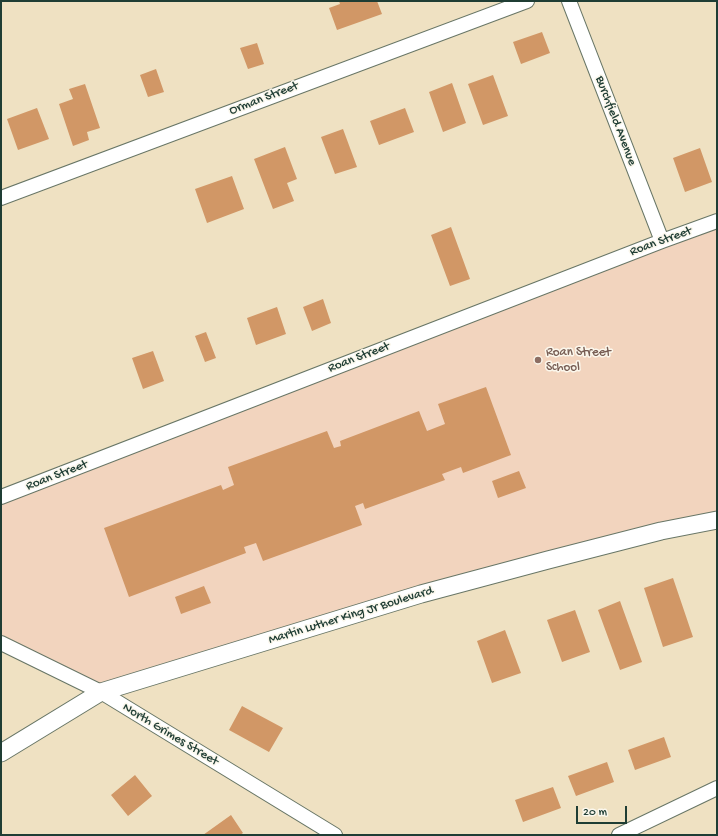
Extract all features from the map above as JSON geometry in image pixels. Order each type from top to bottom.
[{"type":"street","name":"Orman Street","points":[[1,198],[527,1]]},
{"type":"street","name":"Burchfield Avenue","points":[[569,1],[662,241]]},
{"type":"street","name":"Roan Street","points":[[1,497],[717,221]]},
{"type":"street","name":"Martin Luther King Jr Boulevard","points":[[1,753],[101,692],[421,594],[646,535],[717,520]]},
{"type":"street","name":"North Grimes Street","points":[[1,643],[101,692],[335,835]]},
{"type":"street","points":[[619,835],[717,788]]},
{"type":"shaded area","name":"Roan Street School","points":[[717,223],[717,520],[101,692],[1,646],[1,498]]},
{"type":"building","points":[[339,1],[377,1],[382,14],[337,30],[329,8],[340,4]]},
{"type":"building","points":[[542,32],[550,53],[521,64],[513,42]]},
{"type":"building","points":[[257,43],[264,64],[248,69],[240,48]]},
{"type":"building","points":[[156,69],[164,92],[148,97],[140,75]]},
{"type":"building","points":[[493,75],[508,116],[483,125],[468,84]]},
{"type":"building","points":[[452,83],[466,123],[443,132],[429,92]]},
{"type":"building","points":[[85,84],[100,128],[87,132],[89,140],[73,146],[59,104],[73,99],[69,89]]},
{"type":"building","points":[[37,108],[49,139],[18,150],[7,119]]},
{"type":"building","points":[[405,108],[414,132],[379,145],[370,121]]},
{"type":"building","points":[[343,129],[357,167],[335,174],[321,137]]},
{"type":"building","points":[[285,147],[297,179],[287,183],[294,201],[273,209],[254,159]]},
{"type":"building","points":[[700,148],[712,182],[685,192],[673,158]]},
{"type":"building","points":[[232,176],[244,209],[207,223],[195,189]]},
{"type":"building","points":[[451,227],[470,279],[450,286],[431,235]]},
{"type":"building","points":[[323,299],[331,323],[312,331],[303,307]]},
{"type":"building","points":[[277,307],[286,334],[256,345],[247,318]]},
{"type":"building","points":[[206,332],[216,358],[205,362],[195,336]]},
{"type":"building","points":[[153,351],[164,381],[143,389],[132,358]]},
{"type":"building","points":[[486,387],[511,455],[463,473],[461,467],[442,474],[445,480],[365,509],[363,503],[355,506],[362,525],[263,561],[256,543],[244,547],[246,553],[129,597],[104,528],[221,485],[223,490],[234,485],[228,467],[327,431],[334,448],[341,446],[340,441],[419,411],[427,431],[445,424],[438,404]]},
{"type":"building","points":[[519,471],[526,488],[498,498],[492,481]]},
{"type":"building","points":[[673,578],[693,637],[663,647],[644,588]]},
{"type":"building","points":[[204,586],[211,603],[181,614],[175,597]]},
{"type":"building","points":[[620,601],[642,662],[620,670],[598,610]]},
{"type":"building","points":[[575,610],[590,652],[562,662],[547,620]]},
{"type":"building","points":[[505,630],[521,673],[492,683],[477,641]]},
{"type":"building","points":[[242,706],[283,728],[269,752],[229,730]]},
{"type":"building","points":[[664,737],[671,757],[635,770],[628,750]]},
{"type":"building","points":[[607,762],[614,782],[576,796],[568,776]]},
{"type":"building","points":[[135,775],[152,796],[128,816],[111,795]]},
{"type":"building","points":[[553,787],[561,808],[523,822],[515,800]]},
{"type":"building","points":[[231,815],[243,833],[240,835],[203,835]]},
{"type":"place","name":"Roan Street School","points":[[538,360]]}]
